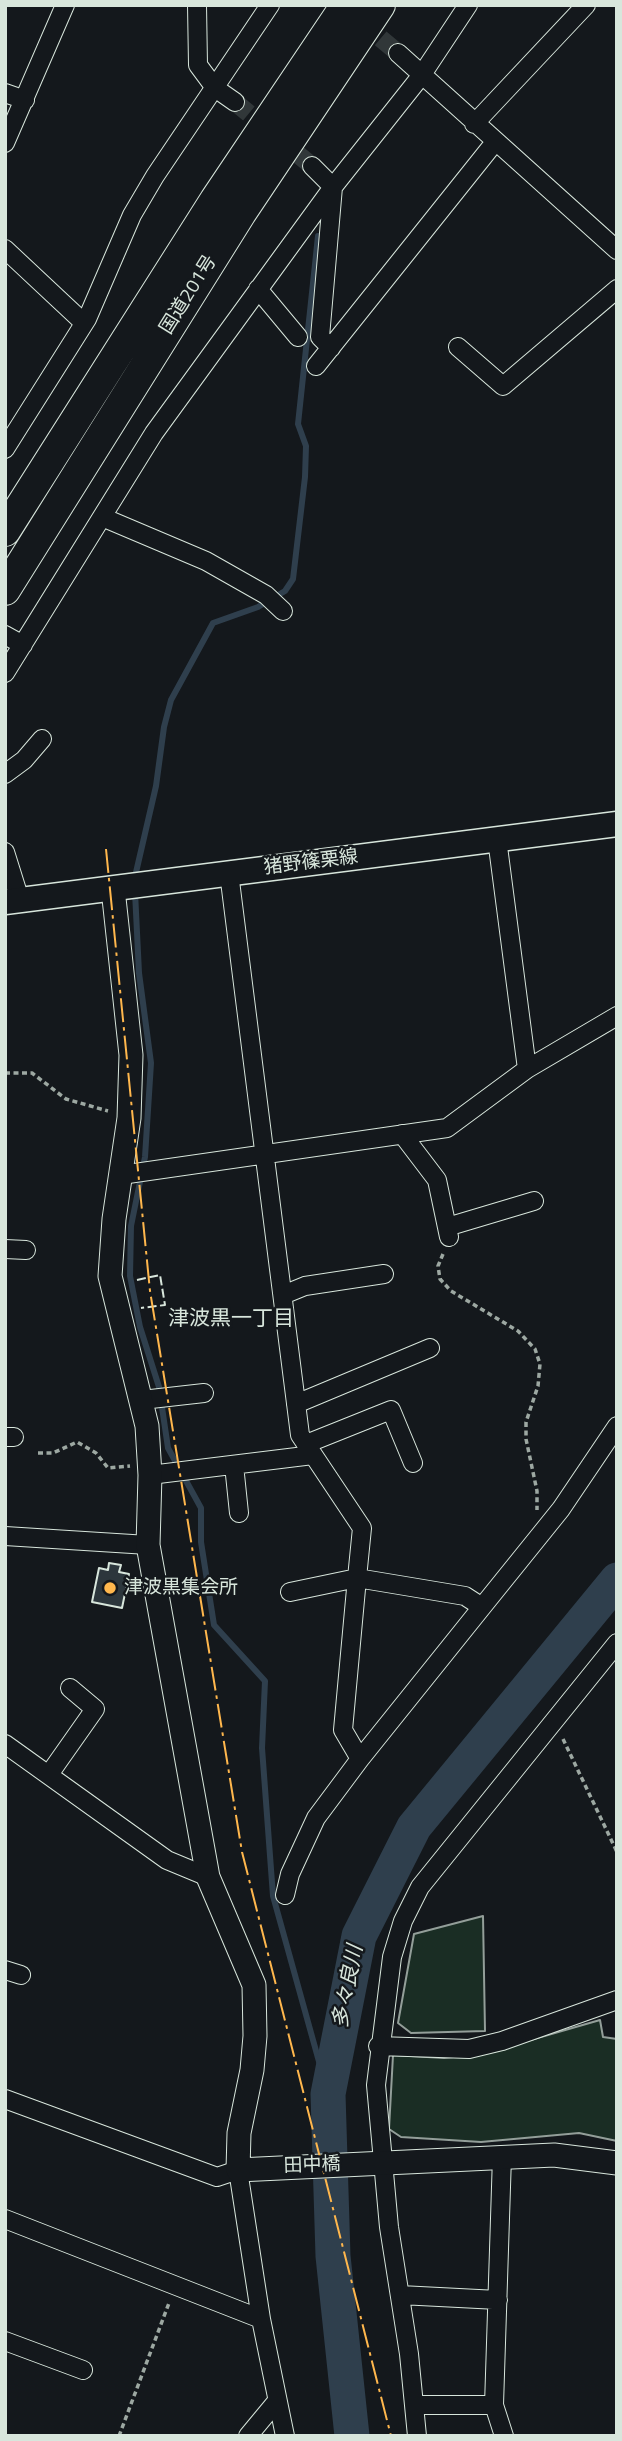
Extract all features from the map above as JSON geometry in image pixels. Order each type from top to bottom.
[{"type":"highway","name":"国道201号","points":[[5,531],[215,200],[346,5]]},
{"type":"highway","name":"国道201号","points":[[5,590],[226,236],[380,5]]},
{"type":"main road","name":"猪野篠栗線","points":[[13,901],[617,824]]},
{"type":"street","points":[[5,143],[65,5]]},
{"type":"street","points":[[197,5],[198,65],[215,88],[235,102]]},
{"type":"street","points":[[5,449],[84,323],[132,215],[270,5]]},
{"type":"street","points":[[5,673],[154,433],[332,187],[421,76],[468,5]]},
{"type":"street","points":[[474,124],[586,5]]},
{"type":"street","points":[[398,53],[617,250]]},
{"type":"street","points":[[5,93],[25,100]]},
{"type":"street","points":[[316,366],[495,142]]},
{"type":"street","points":[[312,166],[332,187],[320,337],[331,348]]},
{"type":"street","points":[[5,249],[84,323]]},
{"type":"street","points":[[258,289],[298,337]]},
{"type":"street","points":[[458,347],[502,386],[617,289]]},
{"type":"street","points":[[102,517],[206,561],[265,595],[283,611]]},
{"type":"street","points":[[5,635],[23,645]]},
{"type":"street","points":[[5,774],[24,760],[42,738]]},
{"type":"street","points":[[497,839],[527,1069]]},
{"type":"street","points":[[5,852],[13,901]]},
{"type":"street","points":[[229,873],[300,1435],[362,1528],[343,1730],[360,1759]]},
{"type":"street","points":[[113,889],[131,1055],[129,1118],[110,1276],[142,1400],[150,1470],[148,1545],[208,1877],[254,1985],[253,2059],[239,2133],[247,2169],[261,2319],[285,2436]]},
{"type":"street","points":[[121,1175],[264,1152],[447,1128],[527,1069],[617,1016]]},
{"type":"street","points":[[402,1134],[437,1180],[448,1232],[534,1200]]},
{"type":"street","points":[[5,1249],[26,1250]]},
{"type":"street","points":[[282,1295],[305,1286],[384,1274]]},
{"type":"street","points":[[296,1404],[430,1348]]},
{"type":"street","points":[[142,1400],[204,1393]]},
{"type":"street","points":[[150,1470],[234,1465],[310,1449],[391,1410],[413,1463]]},
{"type":"street","points":[[285,1895],[290,1874],[316,1818],[539,1536],[617,1426]]},
{"type":"street","points":[[234,1465],[239,1513]]},
{"type":"street","points":[[5,1536],[148,1545]]},
{"type":"street","points":[[290,1592],[357,1578],[465,1596],[482,1607]]},
{"type":"street","points":[[417,2436],[400,2295],[375,2163],[378,2046],[392,1957],[403,1921],[420,1887],[614,1651]]},
{"type":"street","points":[[50,1773],[95,1709],[70,1688]]},
{"type":"street","points":[[5,1744],[50,1773],[167,1860],[208,1877]]},
{"type":"street","points":[[378,2046],[468,2049],[617,2000]]},
{"type":"street","points":[[5,2099],[217,2177],[247,2169]]},
{"type":"street","name":"田中橋","points":[[247,2169],[554,2155],[617,2163]]},
{"type":"street","points":[[502,2156],[494,2406],[504,2436]]},
{"type":"street","points":[[5,2219],[261,2319]]},
{"type":"street","points":[[400,2295],[498,2300]]},
{"type":"street","points":[[5,2341],[83,2370]]},
{"type":"street","points":[[248,2436],[277,2401]]},
{"type":"street","points":[[415,2405],[494,2406]]},
{"type":"path","points":[[5,1073],[32,1073],[66,1099],[129,1118]]},
{"type":"path","points":[[448,1232],[438,1266],[440,1279],[451,1291],[518,1331],[536,1349],[540,1364],[538,1386],[526,1422],[526,1439],[537,1491],[539,1536]]},
{"type":"path","points":[[38,1453],[53,1453],[77,1442],[96,1453],[108,1468],[150,1470]]},
{"type":"path","points":[[555,1721],[617,1852]]},
{"type":"path","points":[[120,2436],[177,2284]]},
{"type":"green space","points":[[483,1916],[485,2031],[411,2033],[398,2023],[414,1934]]},
{"type":"green space","points":[[600,2020],[603,2037],[617,2039],[617,2141],[579,2133],[481,2142],[401,2137],[389,2129],[393,2055],[444,2058],[482,2054]]},
{"type":"building","name":"津波黒集会所","points":[[109,1563],[121,1565],[119,1572],[129,1574],[122,1608],[92,1602],[99,1568],[108,1570]]},
{"type":"waterway","points":[[134,881],[156,786],[164,727],[171,700],[213,623],[258,607],[285,591],[293,579],[305,477],[306,446],[298,424],[318,236]]},
{"type":"waterway","points":[[135,892],[139,973],[151,1063],[145,1157],[131,1226],[130,1276],[140,1327],[159,1387],[168,1448],[201,1508],[201,1542],[214,1625],[265,1681],[262,1748],[273,1896],[328,2094]]},
{"type":"waterway","name":"多々良川","points":[[352,2436],[333,2256],[328,2094],[359,1936],[414,1827],[617,1580]]},
{"type":"tunnel","points":[[360,21],[398,53]]},
{"type":"tunnel","points":[[235,102],[312,166]]},
{"type":"fence","points":[[137,1280],[160,1275],[165,1305],[141,1308]]},
{"type":"power","points":[[106,849],[150,1291],[242,1852],[391,2436]]},
{"type":"place","name":"津波黒集会所","points":[[110,1588]]},
{"type":"district","name":"津波黒一丁目","points":[[231,1320]]}]
